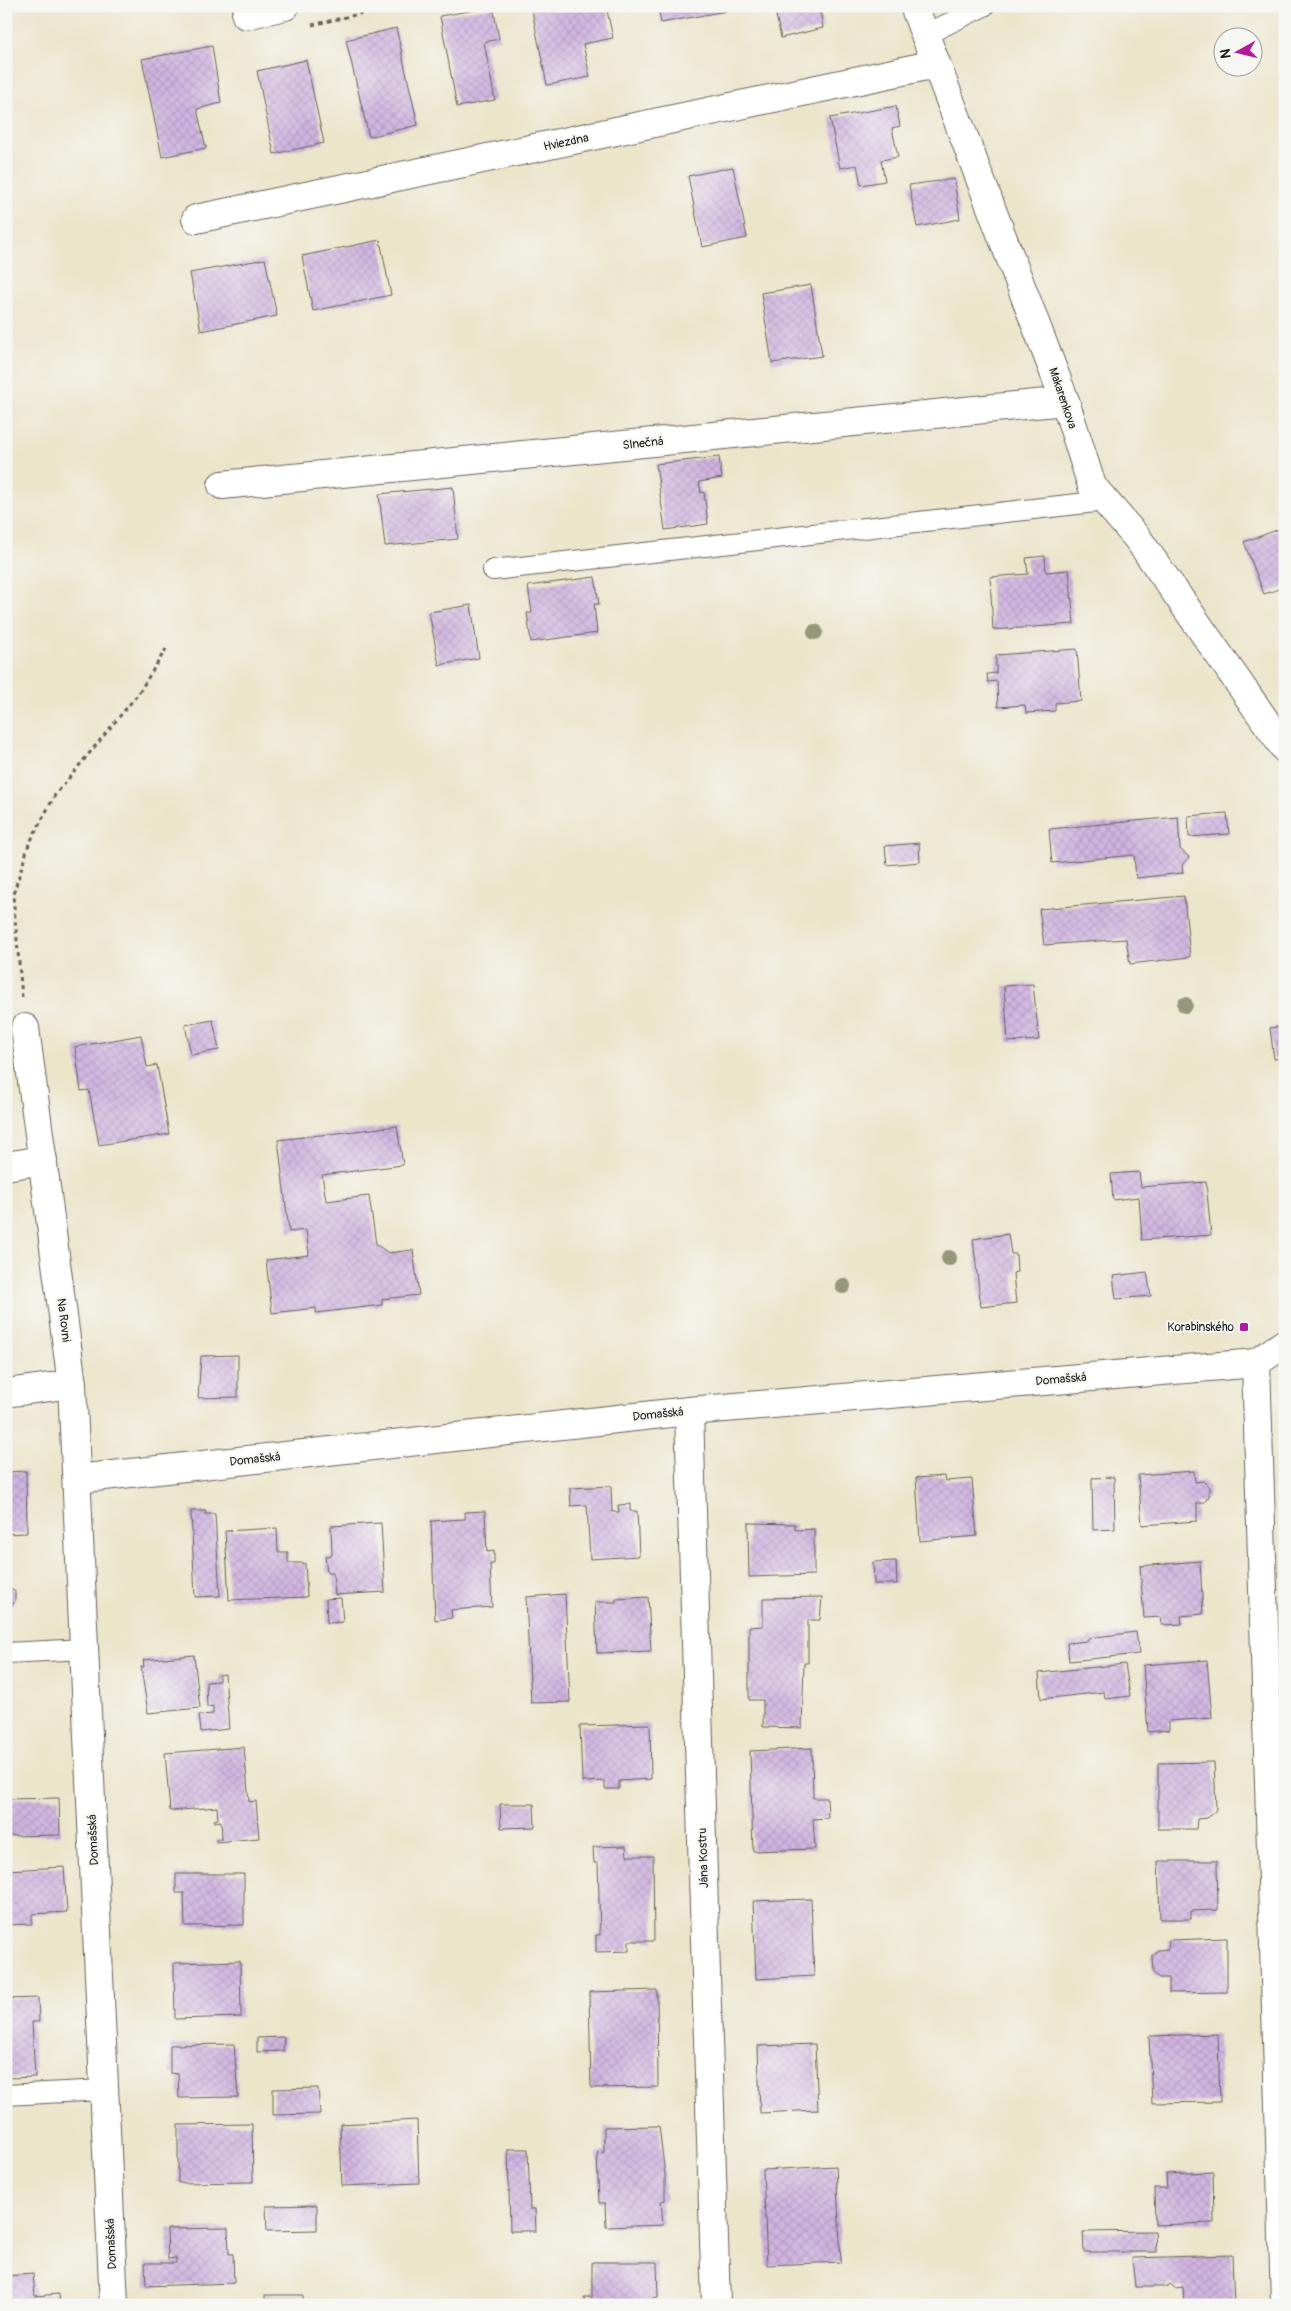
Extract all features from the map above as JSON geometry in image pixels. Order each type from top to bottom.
[{"type":"street","points":[[246,15],[285,6]]},
{"type":"street","name":"Makarenkova","points":[[914,6],[1065,401],[1092,486],[1138,539],[1285,749]]},
{"type":"street","name":"Hviezdna","points":[[196,220],[936,64]]},
{"type":"street","name":"Slnečná","points":[[222,485],[1065,401]]},
{"type":"street","name":"Na Rovni","points":[[25,1028],[72,1384],[77,1480]]},
{"type":"street","points":[[6,1166],[43,1160]]},
{"type":"street","points":[[1285,1343],[1256,1363],[1285,2302]]},
{"type":"street","name":"Domašská","points":[[114,2305],[77,1480],[689,1411],[1256,1363]]},
{"type":"street","points":[[6,1392],[72,1384]]},
{"type":"street","name":"Jána Kostru","points":[[689,1411],[716,2305]]},
{"type":"lane","points":[[925,35],[984,6]]},
{"type":"lane","points":[[493,570],[1104,501]]},
{"type":"lane","points":[[6,1653],[84,1649]]},
{"type":"lane","points":[[6,2095],[104,2090]]},
{"type":"path","points":[[303,28],[393,6]]},
{"type":"path","points":[[25,1028],[13,895],[29,844],[55,796],[138,694],[166,649]]},
{"type":"building","points":[[531,6],[606,6],[613,38],[583,44],[590,77],[547,85]]},
{"type":"building","points":[[658,6],[725,6],[726,11],[661,23]]},
{"type":"building","points":[[774,6],[819,6],[823,28],[781,38]]},
{"type":"building","points":[[493,7],[499,39],[484,42],[495,100],[457,107],[440,16]]},
{"type":"building","points":[[396,28],[418,125],[369,137],[346,40]]},
{"type":"building","points":[[212,46],[221,103],[197,109],[206,148],[162,157],[142,59]]},
{"type":"building","points":[[306,60],[324,143],[274,154],[257,71]]},
{"type":"building","points":[[896,106],[900,126],[892,128],[898,157],[881,160],[885,181],[861,185],[857,165],[840,168],[830,118]]},
{"type":"building","points":[[733,167],[747,238],[702,247],[688,176]]},
{"type":"building","points":[[954,179],[960,219],[917,227],[909,185]]},
{"type":"building","points":[[380,240],[391,295],[313,311],[302,256]]},
{"type":"building","points":[[265,259],[277,316],[201,331],[190,273]]},
{"type":"building","points":[[811,285],[822,356],[772,363],[761,293]]},
{"type":"building","points":[[719,457],[722,478],[699,482],[701,493],[704,492],[708,524],[665,530],[656,464]]},
{"type":"building","points":[[453,487],[458,539],[385,546],[379,494]]},
{"type":"building","points":[[1285,527],[1285,587],[1264,594],[1244,542]]},
{"type":"building","points":[[1045,556],[1046,572],[1069,570],[1074,624],[993,630],[990,577],[1028,574],[1026,558]]},
{"type":"building","points":[[595,577],[599,604],[594,604],[597,633],[531,642],[527,613],[532,613],[528,586]]},
{"type":"building","points":[[471,605],[479,658],[439,665],[429,612]]},
{"type":"building","points":[[1077,649],[1081,701],[1055,703],[1055,711],[1026,713],[1025,705],[998,707],[997,681],[988,682],[987,674],[996,673],[996,655]]},
{"type":"building","points":[[1227,813],[1229,834],[1189,837],[1188,816]]},
{"type":"building","points":[[1178,817],[1180,849],[1189,857],[1182,865],[1183,873],[1136,878],[1134,855],[1052,863],[1049,829]]},
{"type":"building","points":[[919,843],[920,862],[887,865],[885,846]]},
{"type":"building","points":[[1184,896],[1190,957],[1130,964],[1126,939],[1044,945],[1039,909]]},
{"type":"building","points":[[1033,984],[1039,1040],[1008,1042],[1004,986]]},
{"type":"building","points":[[213,1020],[219,1050],[191,1055],[185,1025]]},
{"type":"building","points":[[1285,1026],[1285,1058],[1274,1059],[1270,1028]]},
{"type":"building","points":[[141,1035],[147,1067],[157,1065],[169,1134],[99,1145],[89,1090],[81,1091],[75,1047]]},
{"type":"building","points":[[397,1126],[403,1165],[322,1175],[326,1201],[369,1196],[376,1244],[388,1253],[413,1250],[419,1295],[382,1299],[382,1305],[316,1313],[316,1308],[272,1313],[266,1260],[309,1255],[306,1230],[289,1232],[278,1140]]},
{"type":"building","points":[[1139,1172],[1141,1187],[1206,1182],[1211,1235],[1142,1240],[1139,1197],[1113,1200],[1111,1174]]},
{"type":"building","points":[[1008,1234],[1011,1254],[1016,1254],[1017,1272],[1013,1273],[1016,1303],[981,1307],[973,1239]]},
{"type":"building","points":[[1147,1272],[1151,1296],[1116,1299],[1113,1276]]},
{"type":"building","points":[[238,1355],[238,1397],[198,1398],[201,1356]]},
{"type":"building","points":[[26,1471],[27,1533],[6,1534],[6,1472]]},
{"type":"building","points":[[1194,1471],[1195,1482],[1203,1481],[1209,1487],[1209,1496],[1204,1503],[1197,1503],[1197,1521],[1142,1525],[1138,1475]]},
{"type":"building","points":[[944,1476],[945,1481],[972,1479],[977,1536],[920,1541],[916,1478]]},
{"type":"building","points":[[1114,1477],[1115,1529],[1093,1530],[1092,1478]]},
{"type":"building","points":[[611,1486],[612,1512],[619,1512],[618,1505],[630,1504],[630,1511],[637,1511],[639,1556],[590,1559],[587,1505],[571,1506],[570,1488]]},
{"type":"building","points":[[191,1511],[206,1511],[205,1514],[215,1514],[220,1596],[195,1597]]},
{"type":"building","points":[[485,1511],[487,1552],[494,1551],[494,1564],[490,1564],[492,1607],[451,1610],[452,1618],[435,1620],[431,1521],[465,1519],[465,1512]]},
{"type":"building","points":[[381,1523],[385,1592],[335,1595],[333,1573],[327,1573],[325,1556],[332,1555],[331,1526]]},
{"type":"building","points":[[748,1523],[795,1524],[795,1530],[814,1529],[814,1575],[749,1577]]},
{"type":"building","points":[[277,1528],[278,1552],[288,1552],[288,1563],[305,1563],[307,1597],[229,1600],[225,1531]]},
{"type":"building","points":[[896,1561],[897,1584],[874,1584],[873,1562]]},
{"type":"building","points":[[1200,1561],[1203,1614],[1181,1616],[1182,1624],[1162,1625],[1161,1617],[1144,1618],[1140,1566]]},
{"type":"building","points":[[6,1578],[8,1585],[15,1592],[15,1601],[10,1608],[6,1609]]},
{"type":"building","points":[[565,1594],[570,1702],[531,1703],[526,1597]]},
{"type":"building","points":[[648,1597],[651,1651],[597,1653],[595,1602],[616,1602],[616,1599]]},
{"type":"building","points":[[822,1597],[820,1620],[808,1620],[808,1663],[804,1663],[802,1728],[763,1727],[763,1700],[749,1700],[749,1627],[763,1626],[763,1598]]},
{"type":"building","points":[[341,1598],[343,1622],[327,1623],[326,1599]]},
{"type":"building","points":[[1136,1632],[1139,1654],[1069,1661],[1067,1643],[1088,1641],[1088,1638]]},
{"type":"building","points":[[194,1655],[200,1708],[148,1713],[141,1667],[144,1667],[143,1660]]},
{"type":"building","points":[[1207,1660],[1212,1718],[1169,1721],[1169,1730],[1148,1732],[1143,1665]]},
{"type":"building","points":[[1125,1664],[1130,1696],[1105,1699],[1104,1692],[1041,1699],[1039,1673]]},
{"type":"building","points":[[225,1674],[229,1729],[201,1732],[199,1715],[213,1714],[213,1706],[207,1707],[206,1682],[219,1681],[219,1675]]},
{"type":"building","points":[[650,1724],[651,1779],[619,1781],[619,1789],[605,1789],[605,1781],[582,1782],[580,1726]]},
{"type":"building","points":[[244,1747],[249,1802],[256,1801],[259,1838],[216,1842],[216,1839],[222,1839],[221,1821],[214,1822],[214,1820],[218,1819],[217,1807],[170,1811],[165,1753]]},
{"type":"building","points":[[812,1748],[813,1798],[827,1798],[828,1818],[813,1819],[815,1849],[753,1851],[750,1751]]},
{"type":"building","points":[[1214,1762],[1216,1808],[1214,1813],[1207,1818],[1197,1819],[1196,1829],[1158,1829],[1158,1763]]},
{"type":"building","points":[[59,1798],[60,1835],[9,1836],[8,1799]]},
{"type":"building","points":[[500,1804],[534,1804],[535,1827],[501,1828]]},
{"type":"building","points":[[626,1846],[627,1856],[653,1856],[654,1941],[629,1941],[629,1951],[596,1952],[596,1935],[600,1935],[598,1863],[594,1863],[593,1847]]},
{"type":"building","points":[[1158,1861],[1217,1861],[1218,1910],[1191,1911],[1191,1919],[1160,1919]]},
{"type":"building","points":[[64,1867],[67,1912],[32,1914],[32,1924],[6,1925],[6,1870]]},
{"type":"building","points":[[176,1874],[244,1874],[244,1925],[185,1926],[184,1893],[176,1893]]},
{"type":"building","points":[[811,1899],[814,1976],[756,1979],[753,1901]]},
{"type":"building","points":[[1227,1938],[1227,1992],[1169,1993],[1169,1978],[1159,1978],[1153,1973],[1152,1955],[1158,1950],[1168,1949],[1169,1940]]},
{"type":"building","points":[[240,1961],[241,2017],[175,2019],[174,1963]]},
{"type":"building","points":[[657,1990],[658,2087],[591,2088],[589,1992]]},
{"type":"building","points":[[38,1998],[39,2022],[32,2022],[35,2077],[6,2078],[6,1999]]},
{"type":"building","points":[[1218,2034],[1220,2102],[1152,2103],[1149,2036]]},
{"type":"building","points":[[284,2037],[283,2051],[257,2052],[257,2038]]},
{"type":"building","points":[[234,2044],[238,2097],[179,2098],[178,2074],[170,2073],[170,2045]]},
{"type":"building","points":[[815,2044],[818,2110],[760,2113],[758,2046]]},
{"type":"building","points":[[318,2088],[320,2114],[273,2115],[273,2089]]},
{"type":"building","points":[[417,2120],[419,2183],[342,2186],[340,2124]]},
{"type":"building","points":[[252,2124],[253,2182],[178,2183],[178,2125]]},
{"type":"building","points":[[659,2126],[665,2175],[665,2200],[661,2201],[663,2225],[606,2227],[605,2203],[599,2203],[597,2153],[604,2152],[604,2127]]},
{"type":"building","points":[[508,2149],[528,2149],[530,2209],[535,2209],[536,2231],[510,2231]]},
{"type":"building","points":[[836,2166],[841,2262],[767,2265],[763,2170]]},
{"type":"building","points":[[1213,2172],[1214,2223],[1155,2225],[1154,2188],[1167,2188],[1166,2174]]},
{"type":"building","points":[[317,2205],[317,2230],[267,2231],[266,2206]]},
{"type":"building","points":[[228,2228],[229,2254],[233,2254],[234,2283],[146,2286],[145,2263],[176,2263],[176,2258],[168,2259],[167,2229]]},
{"type":"building","points":[[1155,2231],[1156,2252],[1084,2252],[1083,2232]]},
{"type":"building","points":[[1232,2255],[1234,2305],[1184,2305],[1183,2287],[1175,2288],[1170,2284],[1166,2287],[1135,2287],[1132,2258]]},
{"type":"building","points":[[592,2262],[657,2262],[658,2298],[652,2299],[652,2305],[585,2305],[584,2297],[592,2297]]},
{"type":"building","points":[[33,2274],[35,2296],[59,2294],[60,2305],[6,2305],[6,2276]]},
{"type":"building","points":[[265,2295],[303,2295],[303,2305],[265,2305]]},
{"type":"place","name":"Korabinského","points":[[1244,1327]]}]
